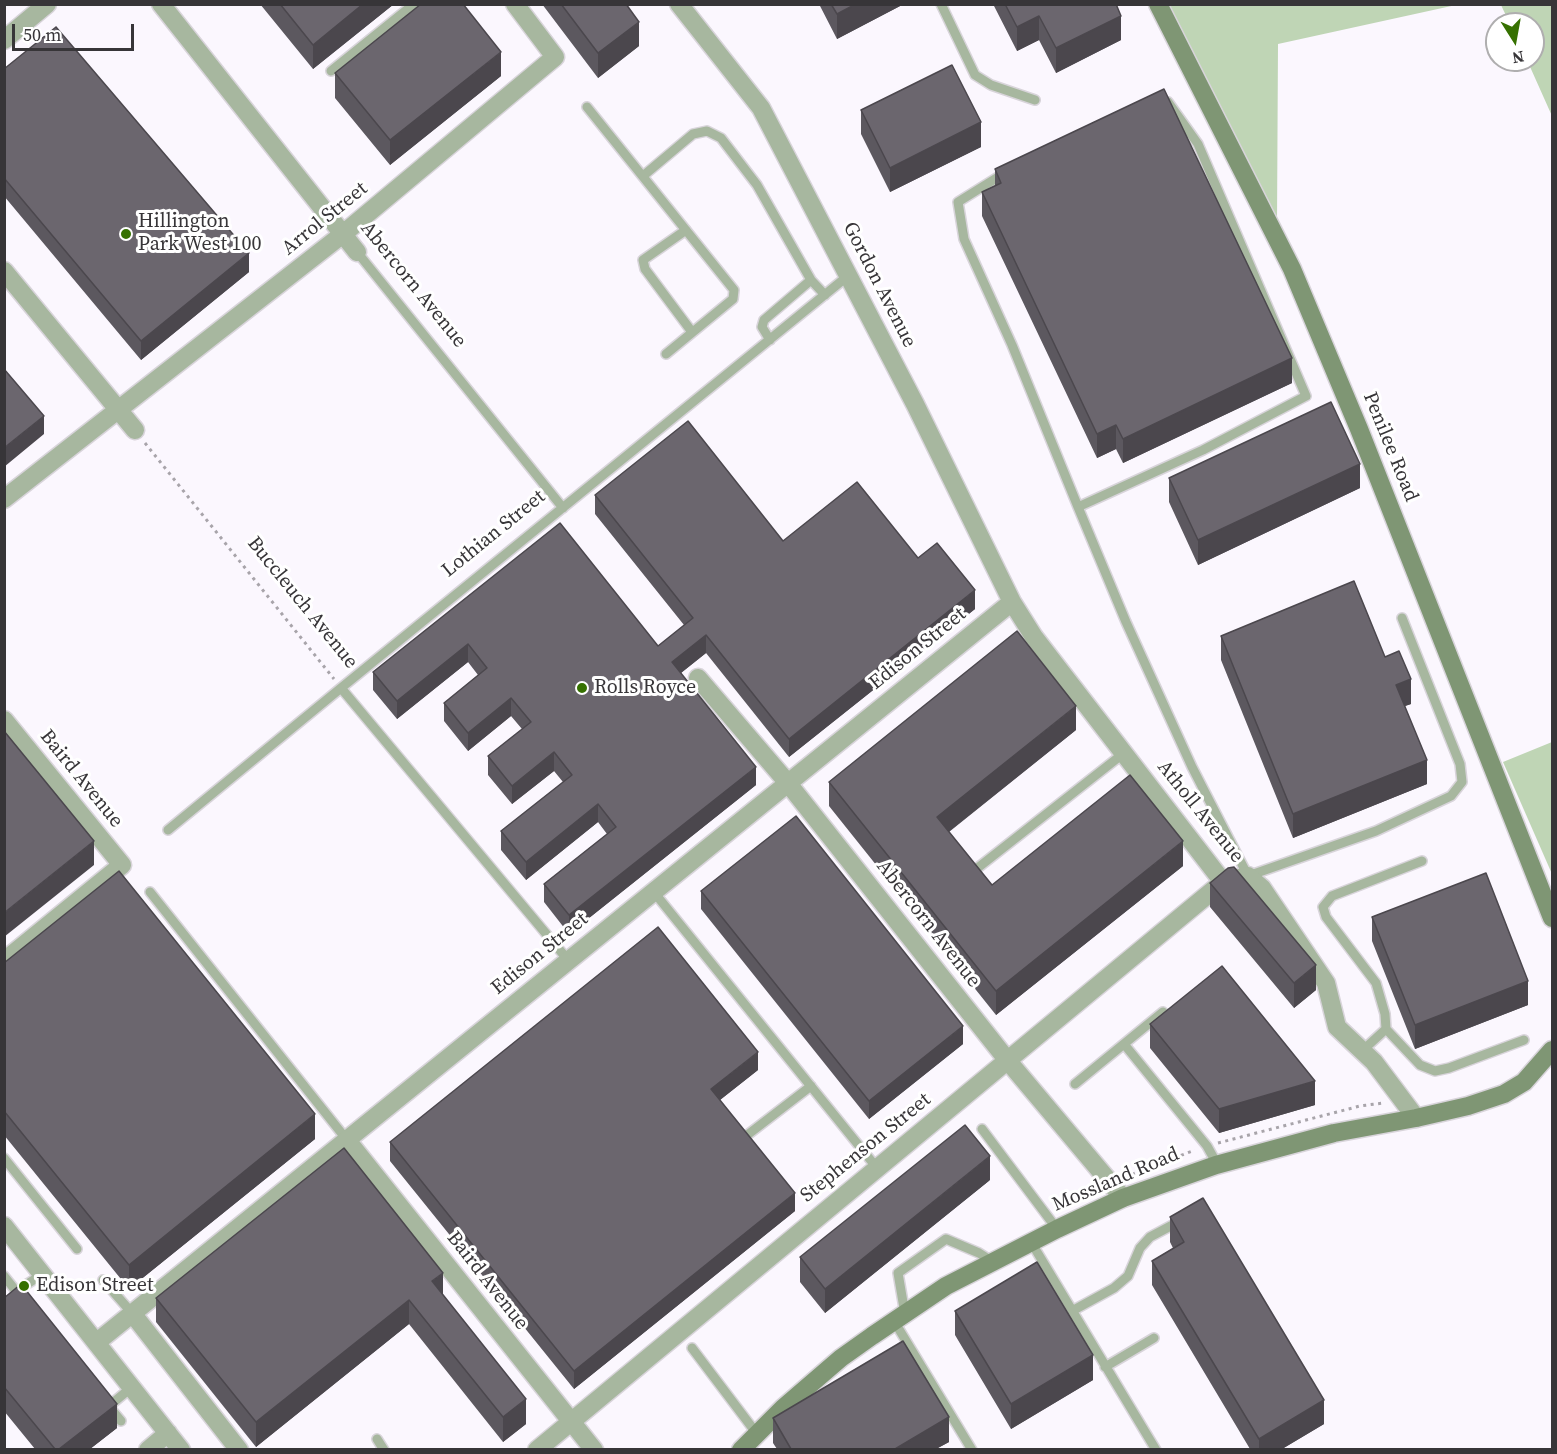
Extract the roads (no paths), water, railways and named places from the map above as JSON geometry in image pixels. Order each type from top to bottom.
[{"type":"street","points":[[4,40],[47,4]]},
{"type":"street","name":"Abercorn Avenue","points":[[161,4],[357,252]]},
{"type":"street","name":"Arrol Street","points":[[4,499],[343,234],[555,57],[515,4]]},
{"type":"street","name":"Gordon Avenue","points":[[679,4],[761,108],[957,486],[1011,602]]},
{"type":"street","name":"Penilee Road","points":[[1158,4],[1292,269],[1364,441],[1552,918]]},
{"type":"street","points":[[4,271],[135,430]]},
{"type":"street","name":"Atholl Avenue","points":[[1011,602],[1034,638],[1223,882],[1248,876],[1262,888],[1326,983],[1337,1027],[1374,1062],[1416,1118]]},
{"type":"street","name":"Edison Street","points":[[96,1342],[1011,602]]},
{"type":"street","name":"Abercorn Avenue","points":[[698,678],[787,782],[1008,1061],[1123,1198]]},
{"type":"street","name":"Baird Avenue","points":[[4,720],[122,865],[4,960]]},
{"type":"street","name":"Stephenson Street","points":[[537,1449],[1223,882]]},
{"type":"street","name":"Mossland Road","points":[[742,1449],[783,1408],[841,1358],[899,1317],[946,1286],[1057,1229],[1123,1198],[1217,1164],[1334,1133],[1468,1106],[1504,1094],[1524,1082],[1552,1050]]},
{"type":"street","name":"Baird Avenue","points":[[347,1140],[594,1449]]},
{"type":"street","points":[[4,1226],[181,1449]]},
{"type":"street","points":[[132,1313],[239,1449]]},
{"type":"street","points":[[148,1449],[168,1433]]},
{"type":"lane","points":[[331,71],[414,4]]},
{"type":"lane","points":[[941,4],[975,75],[992,86],[1035,100]]},
{"type":"lane","points":[[1078,507],[1203,450],[1306,396],[1198,144],[1162,94]]},
{"type":"lane","points":[[587,107],[734,290],[733,299],[666,354]]},
{"type":"lane","points":[[643,176],[693,134],[707,131],[721,138],[757,185],[811,280],[825,296]]},
{"type":"lane","points":[[1014,168],[958,202],[964,239],[1012,345],[1126,622],[1192,767],[1248,876],[1376,831],[1451,796],[1462,782],[1460,764],[1402,618]]},
{"type":"lane","points":[[686,230],[643,260],[645,269],[692,332]]},
{"type":"lane","name":"Abercorn Avenue","points":[[357,252],[563,508]]},
{"type":"lane","name":"Lothian Street","points":[[168,830],[849,275]]},
{"type":"lane","points":[[770,339],[762,327],[764,320],[811,280]]},
{"type":"lane","name":"Buccleuch Avenue","points":[[341,688],[568,960]]},
{"type":"lane","points":[[975,870],[1124,753]]},
{"type":"lane","points":[[1422,861],[1332,896],[1323,907],[1326,917],[1376,983],[1385,1014],[1386,1029],[1420,1065],[1435,1071],[1524,1040]]},
{"type":"lane","points":[[653,891],[877,1168]]},
{"type":"lane","points":[[150,892],[347,1140]]},
{"type":"lane","points":[[1075,1084],[1163,1012]]},
{"type":"lane","points":[[1362,1050],[1386,1029]]},
{"type":"lane","points":[[1124,1044],[1207,1146],[1217,1164]]},
{"type":"lane","points":[[746,1136],[811,1086]]},
{"type":"lane","points":[[982,1130],[1057,1229]]},
{"type":"lane","points":[[4,1158],[77,1249]]},
{"type":"lane","points":[[1072,1311],[1114,1288],[1128,1276],[1140,1248],[1150,1237],[1180,1221]]},
{"type":"lane","points":[[972,1449],[899,1317],[898,1273],[946,1239],[979,1253],[993,1262]]},
{"type":"lane","points":[[1031,1242],[1155,1449]]},
{"type":"lane","points":[[16,1291],[43,1274]]},
{"type":"lane","points":[[4,1276],[23,1300]]},
{"type":"lane","points":[[103,1280],[132,1313]]},
{"type":"lane","points":[[1106,1366],[1154,1338]]},
{"type":"lane","points":[[692,1348],[757,1434]]},
{"type":"lane","points":[[121,1421],[106,1403],[132,1387]]},
{"type":"lane","points":[[377,1439],[384,1449]]},
{"type":"place","name":"Hillington Park West 100","points":[[126,234]]},
{"type":"place","name":"Rolls Royce","points":[[582,688]]},
{"type":"place","name":"Edison Street","points":[[24,1286]]}]
